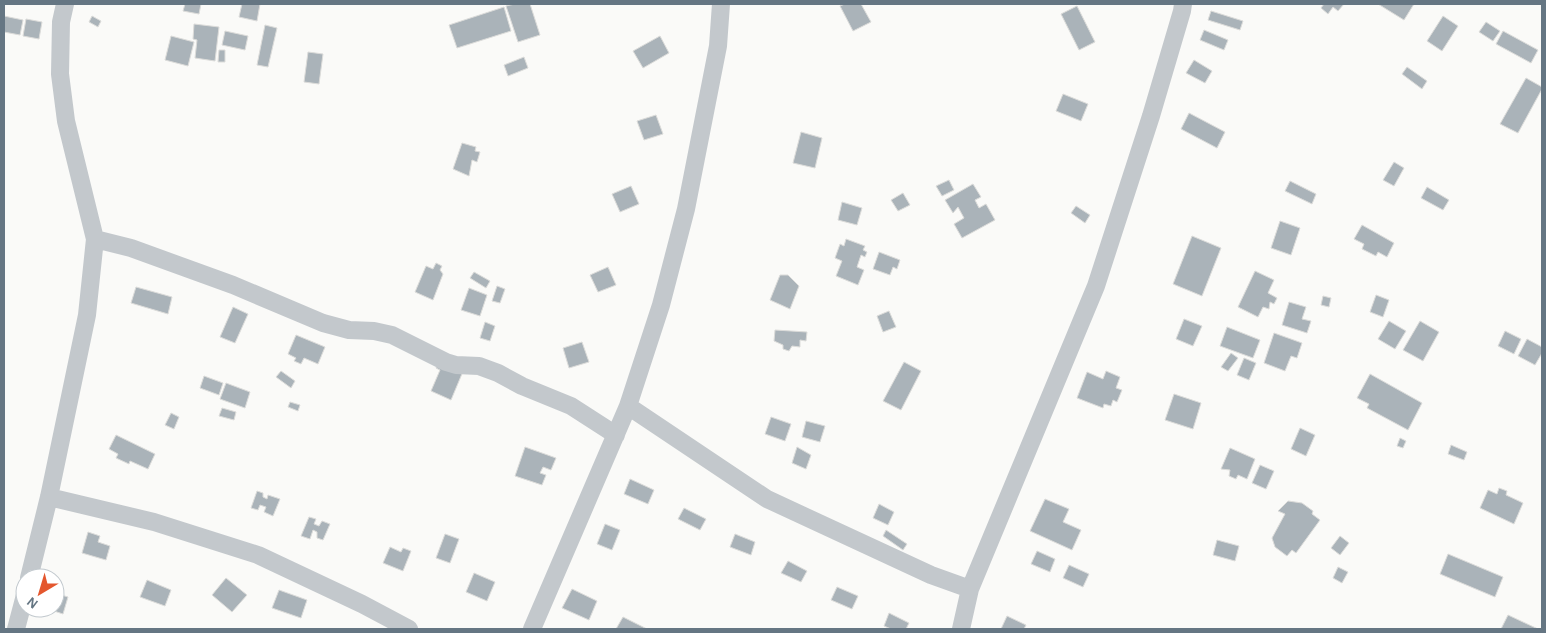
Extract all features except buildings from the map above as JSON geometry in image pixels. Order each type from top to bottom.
[{"type":"street","points":[[31,568],[49,497],[88,315],[95,239],[66,120],[60,74],[61,22],[65,4]]},
{"type":"street","points":[[532,629],[628,406],[661,305],[686,209],[718,46],[721,4]]},
{"type":"street","points":[[961,629],[970,589],[1096,286],[1151,116],[1183,4]]},
{"type":"street","points":[[95,239],[131,248],[233,285],[323,323],[349,330],[374,330],[392,335],[446,362],[456,365],[479,366],[498,372],[522,386],[570,406],[616,435]]},
{"type":"street","points":[[628,406],[767,499],[931,575],[970,589]]},
{"type":"street","points":[[49,497],[154,522],[258,555],[362,604],[409,629]]}]
